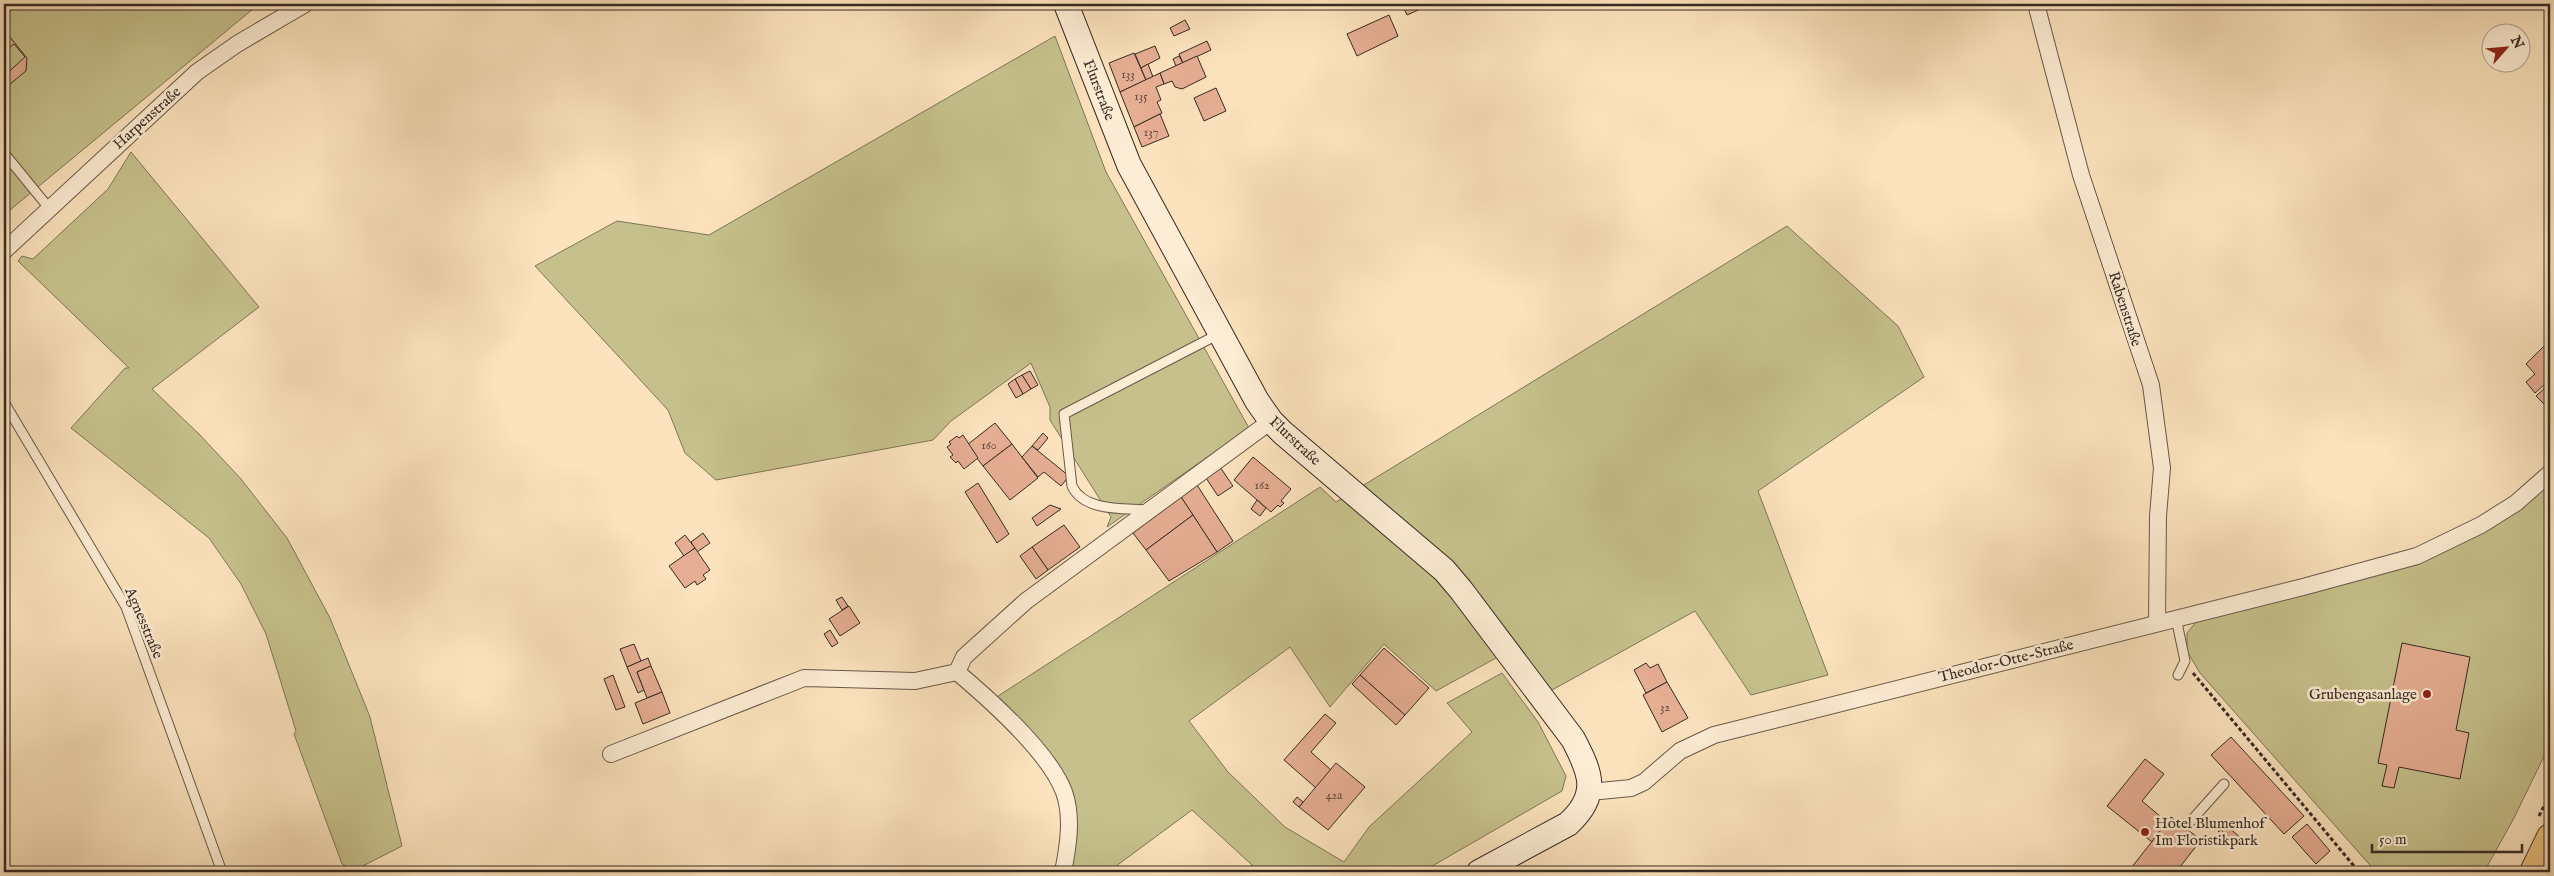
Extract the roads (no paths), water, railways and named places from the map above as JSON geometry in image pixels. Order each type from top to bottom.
[{"type":"main road","points":[[2533,872],[2550,837]]},
{"type":"street","name":"Harpenstraße","points":[[4,251],[197,72],[237,44],[305,4]]},
{"type":"street","name":"Flurstraße","points":[[1066,4],[1129,165],[1219,334],[1271,422],[1444,570],[1573,739],[1585,762],[1589,776],[1590,792]]},
{"type":"street","name":"Rabenstraße","points":[[2036,4],[2080,175],[2150,385],[2162,468],[2158,516],[2157,623]]},
{"type":"street","points":[[611,754],[804,678],[915,681],[956,672],[964,657],[1026,601],[1148,510],[1271,422]]},
{"type":"street","name":"Theodor-Otte-Straße","points":[[1590,792],[1631,788],[1644,782],[1680,751],[1714,735],[2303,587],[2416,556],[2481,525],[2516,503],[2550,473]]},
{"type":"street","points":[[956,672],[1016,728],[1040,754],[1053,772],[1064,793],[1068,815],[1068,838],[1063,872]]},
{"type":"street","points":[[1479,872],[1568,824],[1580,814],[1590,792]]},
{"type":"lane","points":[[4,153],[50,208]]},
{"type":"lane","points":[[1148,510],[1091,504],[1078,496],[1072,486],[1064,414],[1219,334]]},
{"type":"lane","name":"Agnesstraße","points":[[4,402],[126,607],[222,872]]},
{"type":"lane","points":[[2176,618],[2185,661],[2178,675]]},
{"type":"lane","points":[[2190,822],[2224,784]]},
{"type":"place","name":"Grubengasanlage","points":[[2427,694]]},
{"type":"place","name":"Hotel Blumenhof Im Floristikpark","points":[[2145,832]]}]
